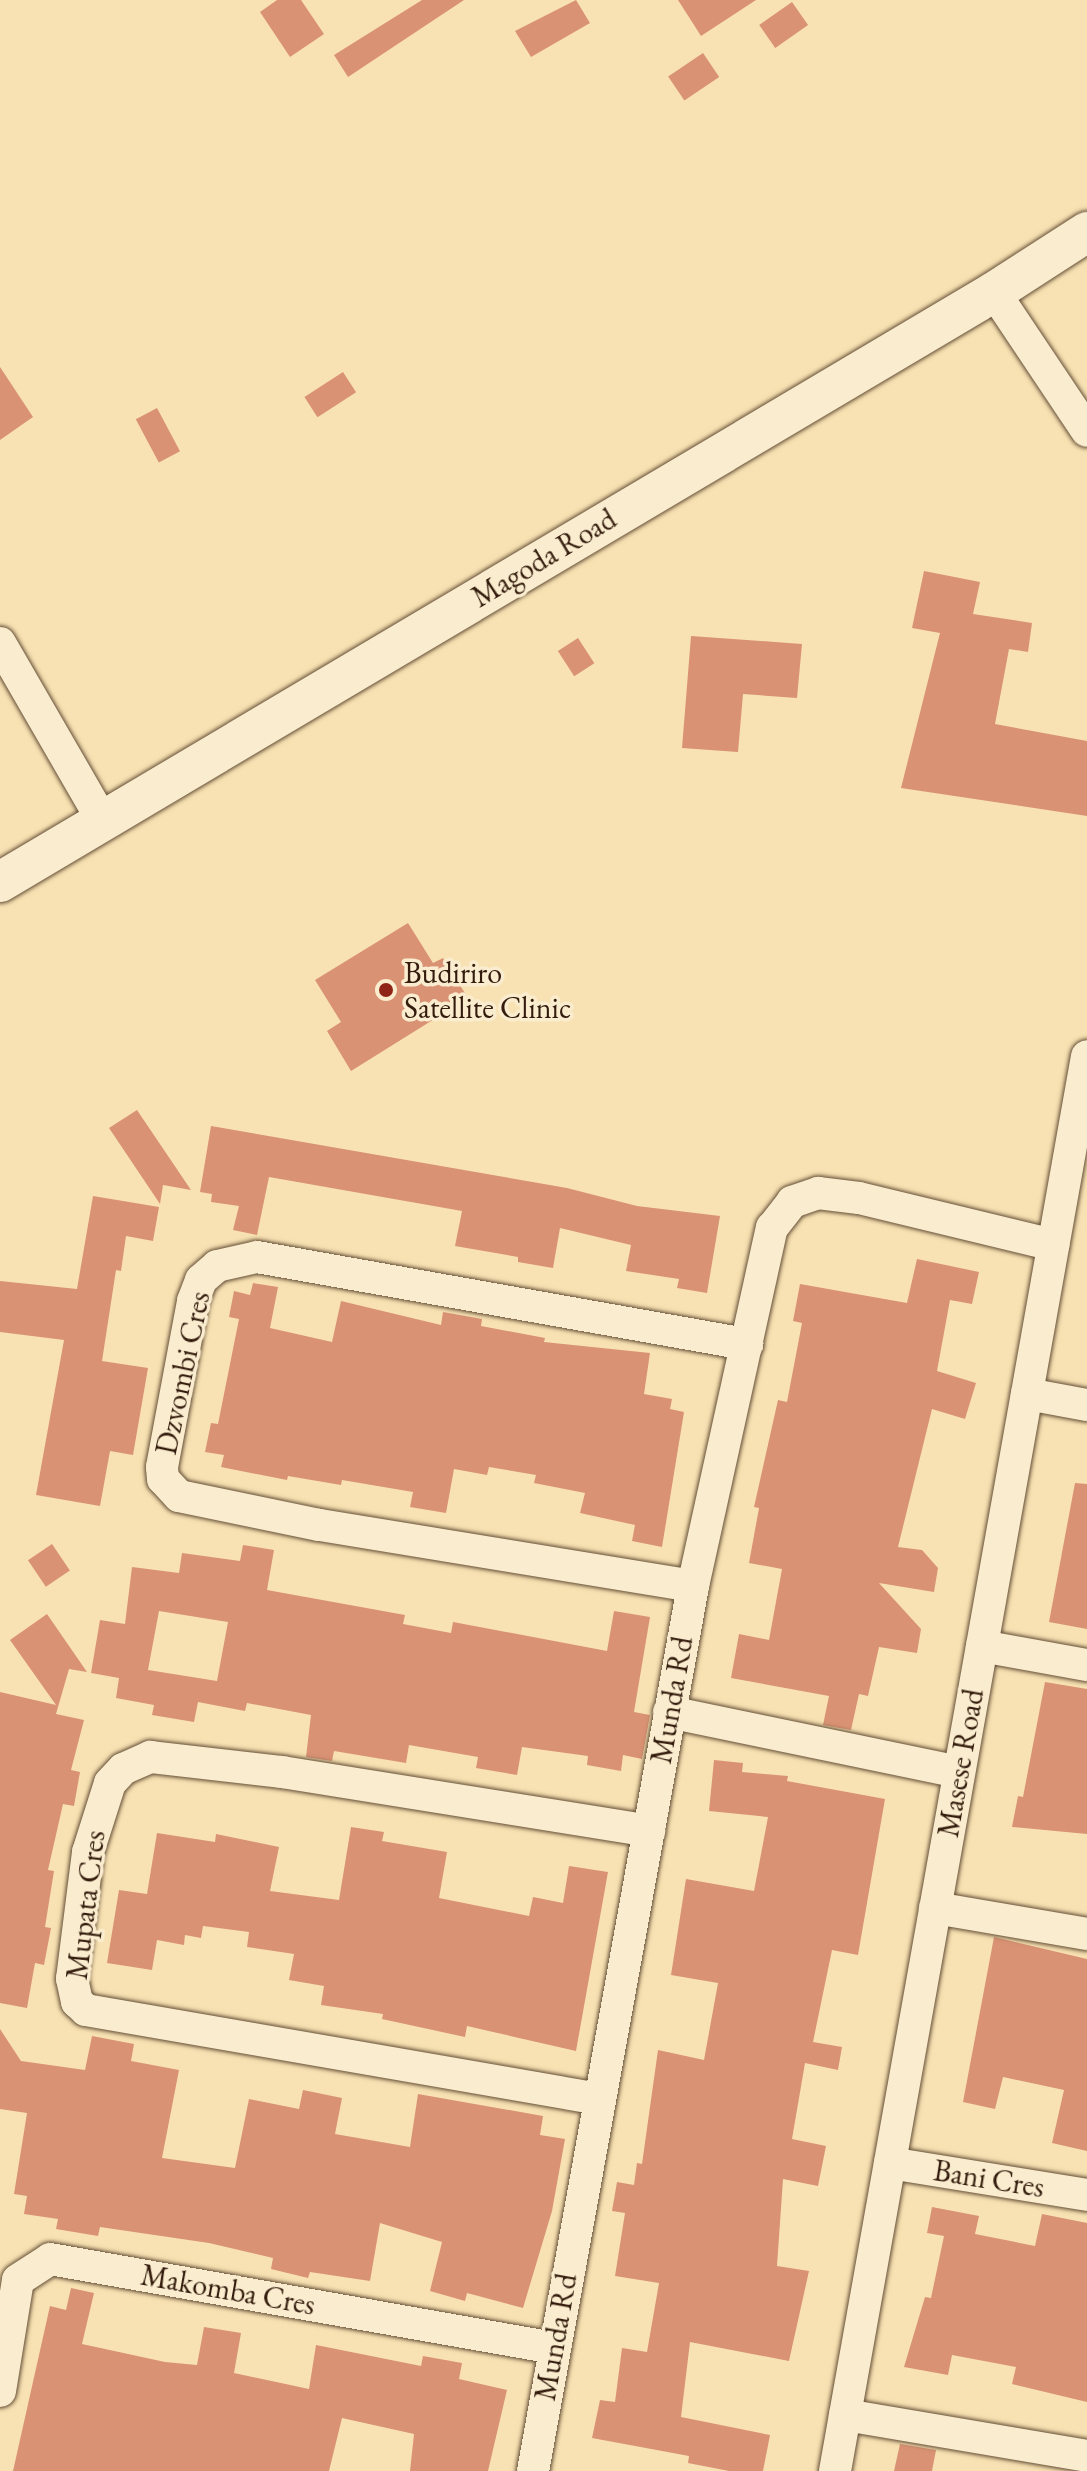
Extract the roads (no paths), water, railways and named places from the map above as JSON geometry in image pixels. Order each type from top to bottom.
[{"type":"street","name":"Magoda Road","points":[[0,882],[994,292],[1087,232]]},
{"type":"street","points":[[994,292],[1087,431]]},
{"type":"street","points":[[0,643],[102,820]]},
{"type":"street","name":"Masese Road","points":[[835,2471],[1053,1245],[1079,1147],[1087,1056]]},
{"type":"street","name":"Munda Rd","points":[[533,2471],[693,1586],[772,1228],[781,1213],[804,1195],[859,1198],[1053,1245]]},
{"type":"street","name":"Dzvombi Cres","points":[[693,1586],[319,1525],[179,1496],[163,1479],[162,1467],[193,1301],[201,1280],[217,1266],[257,1257],[747,1344]]},
{"type":"street","points":[[1027,1394],[1087,1405]]},
{"type":"street","points":[[982,1646],[1087,1665]]},
{"type":"street","points":[[669,1712],[959,1772]]},
{"type":"street","name":"Mupata Cres","points":[[599,2099],[86,2010],[77,2002],[72,1979],[88,1852],[110,1783],[123,1769],[150,1757],[282,1772],[649,1831]]},
{"type":"street","points":[[935,1908],[1087,1934]]},
{"type":"street","name":"Bani Cres","points":[[890,2163],[1087,2195]]},
{"type":"street","name":"Makomba Cres","points":[[0,2391],[18,2280],[50,2259],[554,2348]]},
{"type":"street","points":[[845,2415],[1087,2456]]},
{"type":"place","name":"Budiriro Satellite Clinic","points":[[386,990]]}]
